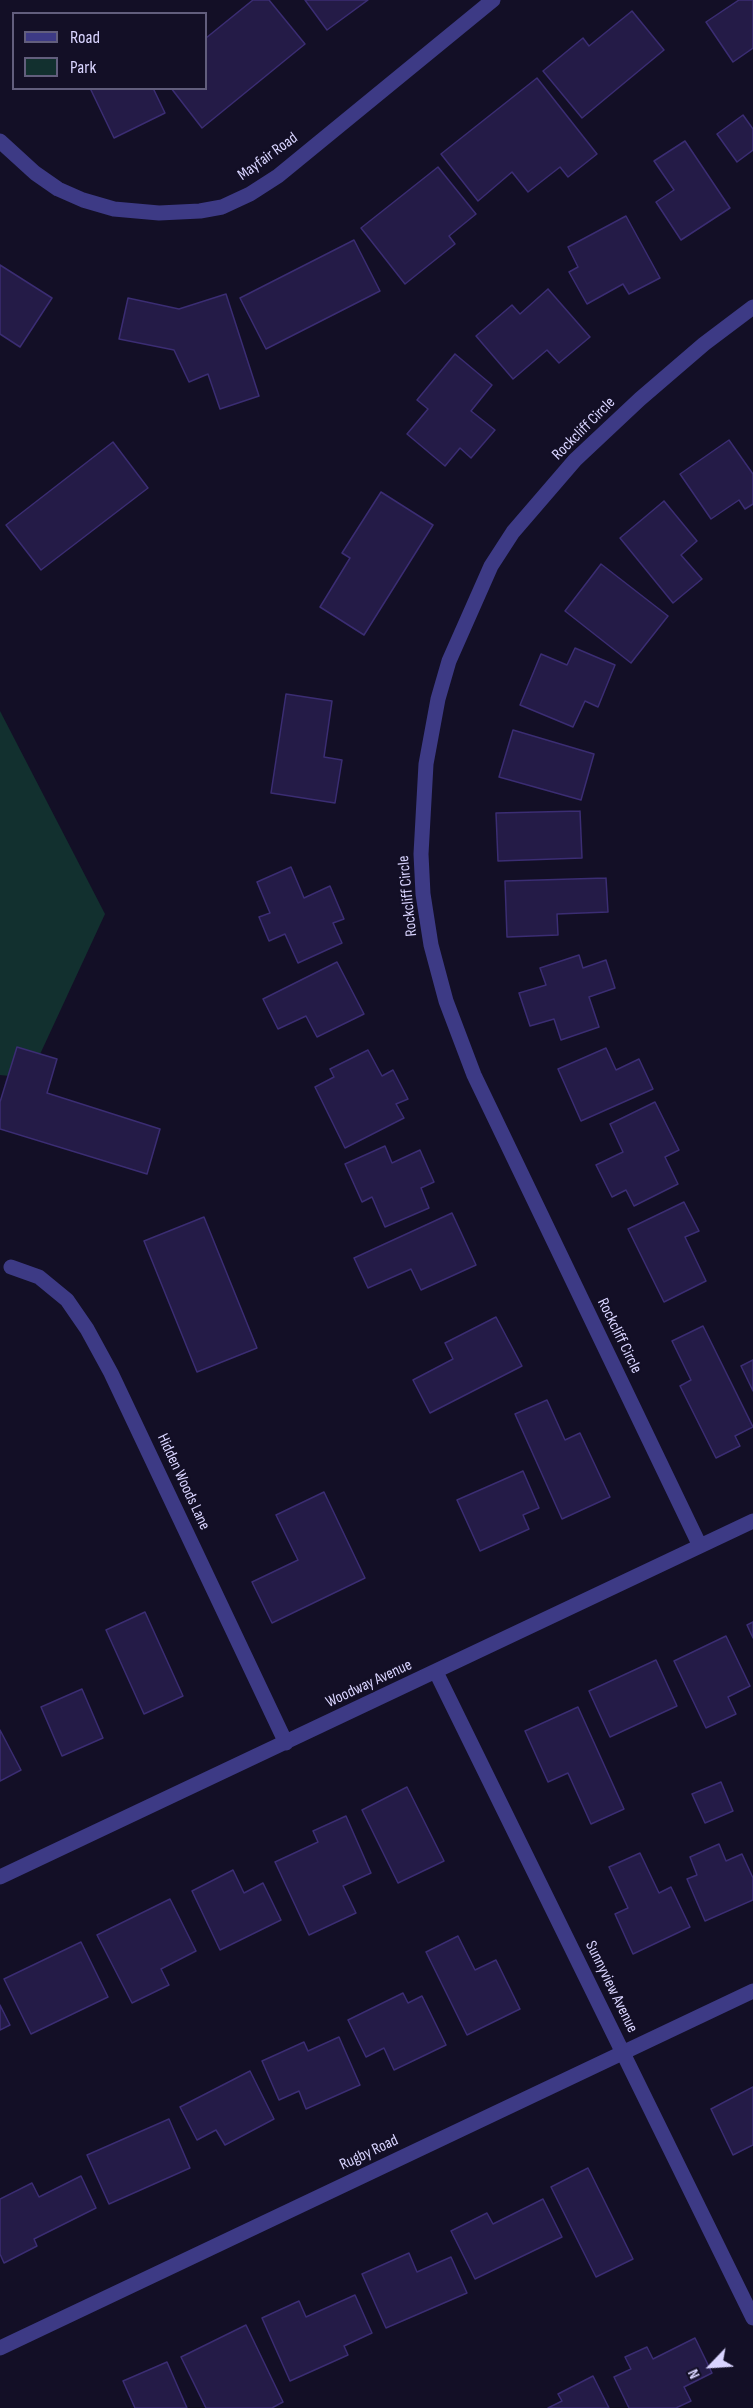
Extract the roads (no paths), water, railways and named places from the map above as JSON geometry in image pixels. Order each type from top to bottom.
[{"type":"street","name":"Mayfair Road","points":[[0,141],[35,174],[58,189],[83,200],[114,209],[159,213],[200,211],[222,207],[250,194],[278,176],[489,1]]},
{"type":"street","name":"Rockcliff Circle","points":[[700,1546],[474,1075],[446,1001],[431,945],[423,894],[420,854],[426,764],[438,699],[449,662],[491,566],[513,532],[575,460],[640,399],[704,344],[753,307]]},
{"type":"street","name":"Hidden Woods Lane","points":[[11,1267],[39,1277],[46,1282],[67,1300],[87,1329],[111,1372],[286,1743]]},
{"type":"street","name":"Woodway Avenue","points":[[0,1877],[753,1521]]},
{"type":"street","name":"Sunnyview Avenue","points":[[436,1672],[753,2318]]},
{"type":"street","name":"Rugby Road","points":[[0,2348],[753,1991]]}]
